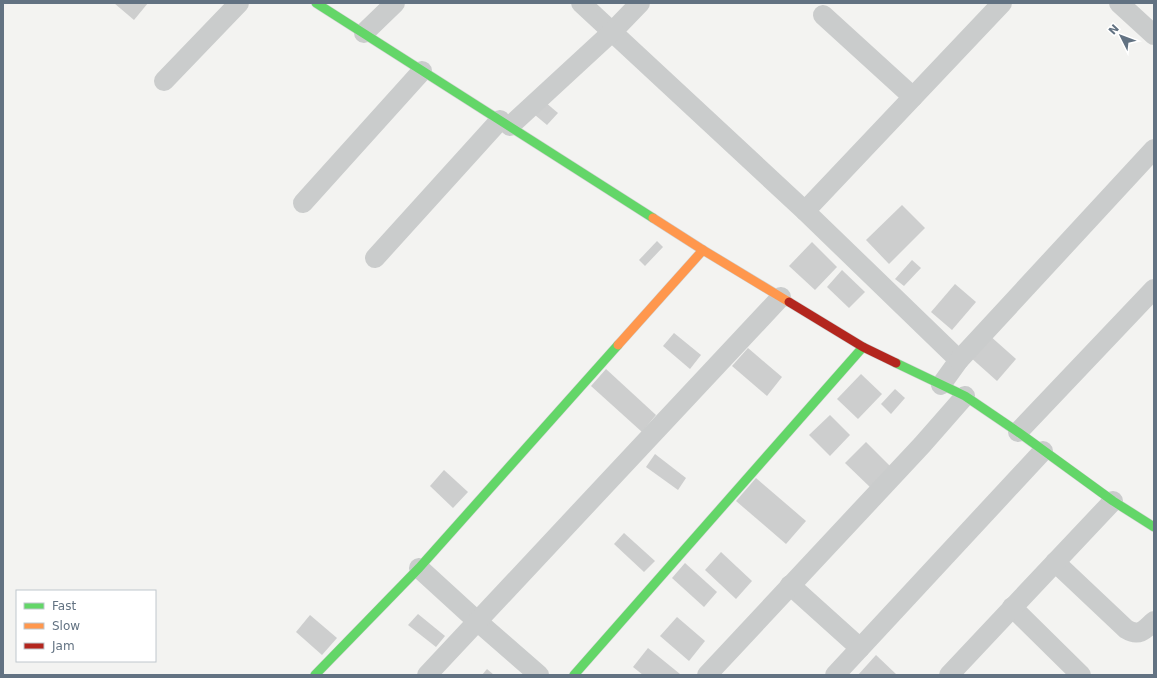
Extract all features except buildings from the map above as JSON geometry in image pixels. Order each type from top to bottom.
[{"type":"street","points":[[164,81],[239,3]]},
{"type":"street","points":[[316,3],[703,250],[863,347],[965,396],[1154,527]]},
{"type":"street","points":[[364,34],[395,3]]},
{"type":"street","points":[[581,3],[805,211],[960,360]]},
{"type":"street","points":[[375,258],[505,123],[613,32],[640,3]]},
{"type":"street","points":[[805,211],[1002,3]]},
{"type":"street","points":[[1119,3],[1154,35]]},
{"type":"street","points":[[823,15],[913,97]]},
{"type":"street","points":[[303,203],[422,71]]},
{"type":"street","points":[[941,385],[960,360],[1154,150]]},
{"type":"street","points":[[315,675],[419,568],[703,250]]},
{"type":"street","points":[[1018,432],[1154,289]]},
{"type":"street","points":[[427,675],[781,297]]},
{"type":"street","points":[[574,675],[863,347]]},
{"type":"street","points":[[707,675],[922,445],[965,396]]},
{"type":"street","points":[[835,675],[1043,451]]},
{"type":"street","points":[[949,675],[1113,500]]},
{"type":"street","points":[[1055,562],[1126,629],[1137,633],[1142,631],[1154,621]]},
{"type":"street","points":[[419,568],[476,622],[539,675]]},
{"type":"street","points":[[790,585],[860,648]]},
{"type":"street","points":[[1012,607],[1073,673]]},
{"type":"traffic: fast","points":[[316,3],[653,218]]},
{"type":"traffic: fast","points":[[315,675],[419,568],[618,345]]},
{"type":"traffic: fast","points":[[574,675],[863,347]]},
{"type":"traffic: fast","points":[[896,363],[965,396],[1018,432],[1113,501],[1154,527]]},
{"type":"traffic: slow","points":[[653,218],[789,302]]},
{"type":"traffic: slow","points":[[618,345],[703,250]]},
{"type":"traffic: jam","points":[[789,302],[863,347],[896,363]]}]
